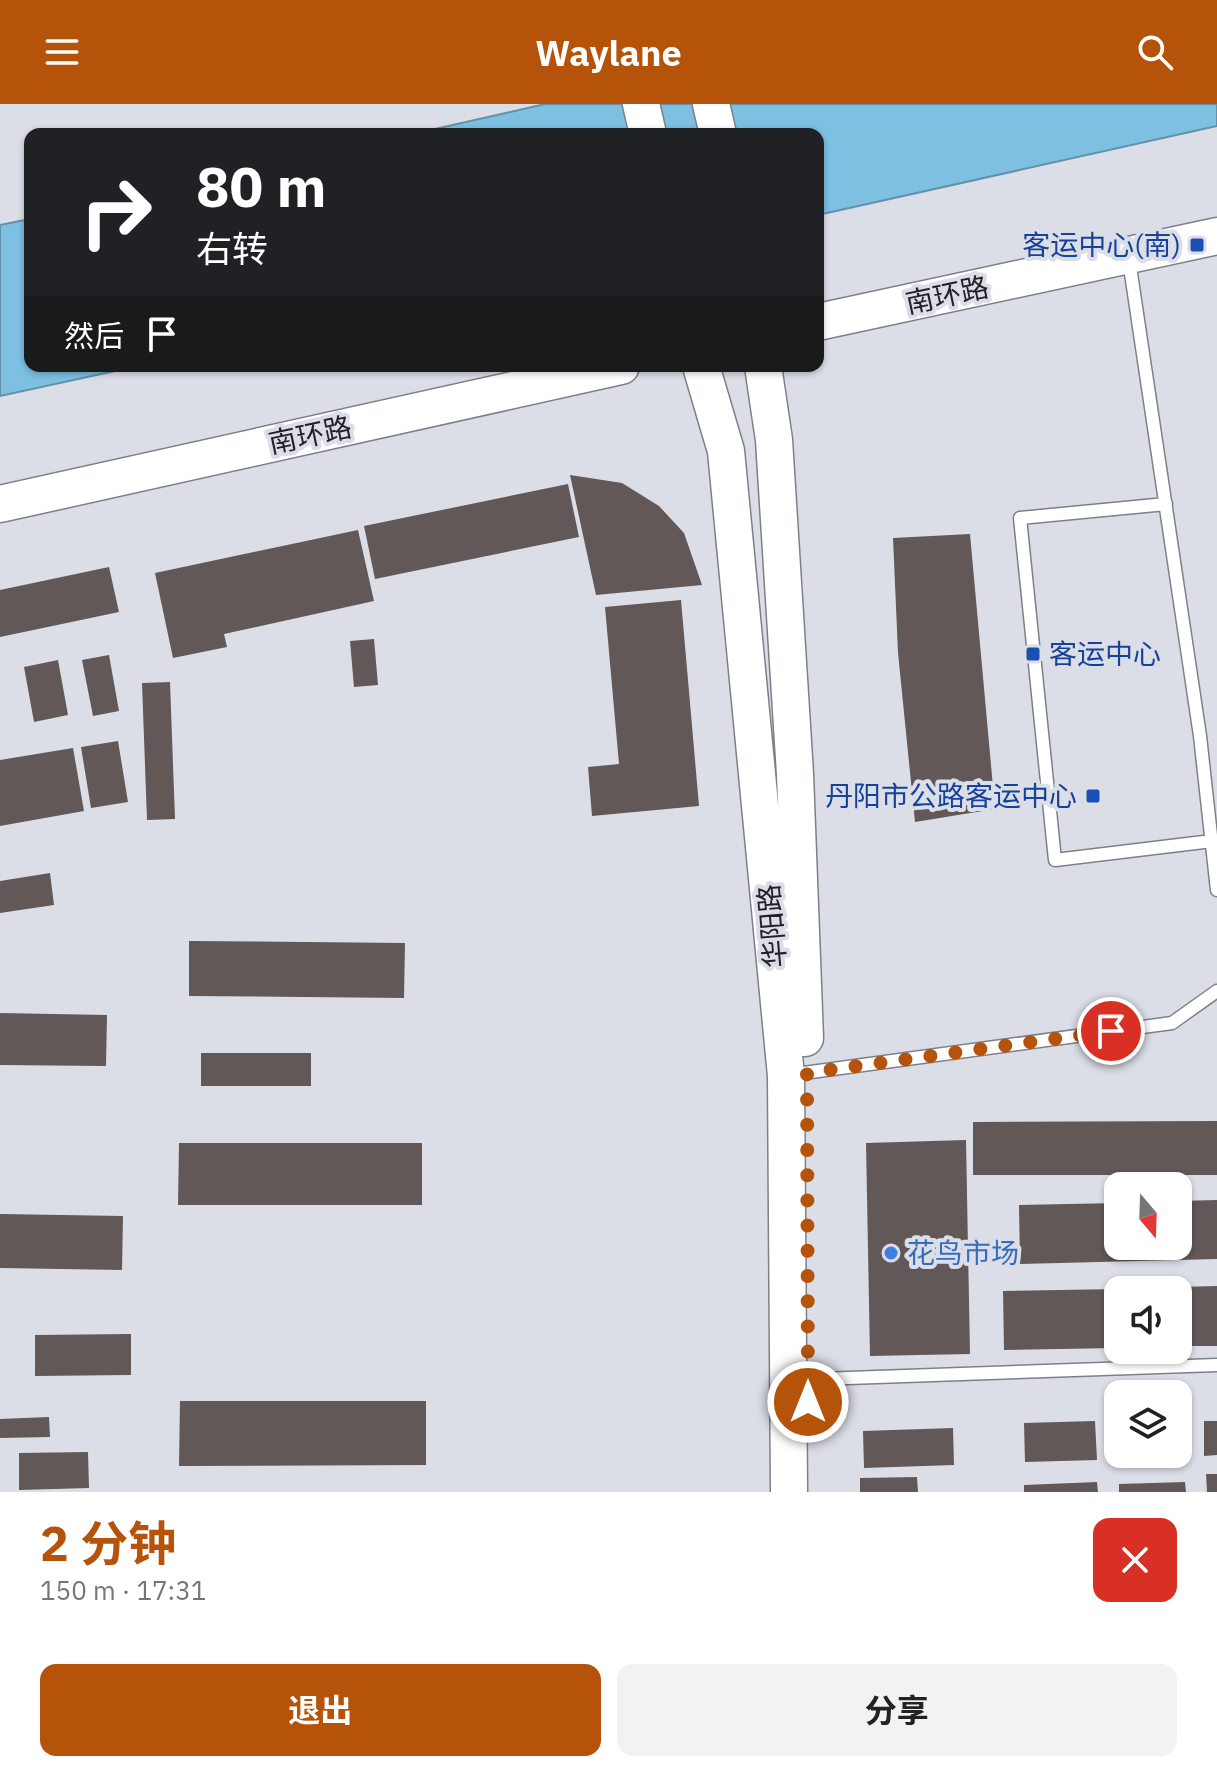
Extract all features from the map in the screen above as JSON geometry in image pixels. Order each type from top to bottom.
[{"type":"main road","points":[[641,104],[647,128]]},
{"type":"main road","points":[[711,104],[717,128]]},
{"type":"main road","name":"南环路","points":[[824,321],[1217,236]]},
{"type":"main road","name":"南环路","points":[[0,504],[594,372]]},
{"type":"main road","name":"华阳路","points":[[703,372],[726,451],[796,1074],[798,1380],[789,1492]]},
{"type":"main road","points":[[764,372],[774,440],[795,774],[796,1074]]},
{"type":"main road","points":[[798,1380],[810,1492]]},
{"type":"lane","points":[[1129,255],[1200,736],[1217,890]]},
{"type":"lane","points":[[1166,504],[1020,518],[1055,860],[1212,841]]},
{"type":"lane","points":[[796,1074],[1172,1023],[1217,991]]},
{"type":"lane","points":[[798,1380],[1217,1365]]},
{"type":"water","points":[[545,104],[1217,104],[1217,126],[824,214],[824,128],[439,128]]},
{"type":"water","points":[[24,220],[24,372],[110,372],[0,396],[0,225]]},
{"type":"building","points":[[570,475],[622,483],[659,506],[684,533],[702,585],[596,595]]},
{"type":"building","points":[[568,484],[579,537],[375,579],[364,526]]},
{"type":"building","points":[[358,530],[374,601],[224,634],[227,647],[173,658],[155,573]]},
{"type":"building","points":[[970,534],[995,809],[915,822],[898,653],[893,538]]},
{"type":"building","points":[[109,567],[119,612],[0,637],[0,590]]},
{"type":"building","points":[[681,600],[699,806],[592,816],[588,767],[619,764],[605,607]]},
{"type":"building","points":[[374,639],[378,685],[354,687],[350,641]]},
{"type":"building","points":[[109,655],[119,711],[93,716],[82,660]]},
{"type":"building","points":[[58,660],[68,715],[34,722],[24,667]]},
{"type":"building","points":[[170,682],[175,819],[147,820],[142,683]]},
{"type":"building","points":[[118,741],[128,802],[91,808],[81,747]]},
{"type":"building","points":[[73,748],[84,811],[0,826],[0,760]]},
{"type":"building","points":[[50,873],[54,905],[0,913],[0,881]]},
{"type":"building","points":[[189,941],[405,943],[404,998],[189,996]]},
{"type":"building","points":[[0,1013],[107,1015],[106,1066],[0,1065]]},
{"type":"building","points":[[201,1053],[311,1053],[311,1086],[201,1086]]},
{"type":"building","points":[[1217,1121],[1217,1175],[1104,1172],[1104,1175],[973,1175],[973,1122]]},
{"type":"building","points":[[966,1140],[970,1354],[870,1356],[866,1143]]},
{"type":"building","points":[[179,1143],[422,1143],[422,1205],[178,1205]]},
{"type":"building","points":[[1217,1200],[1217,1259],[1192,1260],[1192,1201]]},
{"type":"building","points":[[1104,1203],[1104,1260],[1178,1260],[1020,1264],[1019,1205]]},
{"type":"building","points":[[0,1214],[123,1216],[122,1270],[0,1268]]},
{"type":"building","points":[[1217,1286],[1217,1346],[1192,1346],[1192,1287]]},
{"type":"building","points":[[1104,1289],[1104,1348],[1004,1350],[1003,1291]]},
{"type":"building","points":[[131,1334],[131,1375],[35,1376],[35,1335]]},
{"type":"building","points":[[180,1401],[426,1401],[426,1465],[179,1466]]},
{"type":"building","points":[[49,1417],[50,1437],[0,1438],[0,1419]]},
{"type":"building","points":[[1095,1421],[1097,1460],[1025,1462],[1024,1423]]},
{"type":"building","points":[[1204,1421],[1217,1421],[1217,1455],[1204,1456]]},
{"type":"building","points":[[953,1428],[954,1465],[864,1468],[863,1431]]},
{"type":"building","points":[[88,1452],[89,1488],[19,1490],[19,1453]]},
{"type":"building","points":[[1206,1474],[1217,1474],[1217,1492],[1207,1492]]},
{"type":"building","points":[[917,1477],[918,1492],[860,1492],[860,1478]]},
{"type":"building","points":[[1097,1482],[1098,1492],[1024,1492],[1024,1485]]},
{"type":"building","points":[[1185,1482],[1186,1492],[1119,1492],[1119,1484]]},
{"type":"place","name":"客运中心(南)","points":[[1197,245]]},
{"type":"place","name":"客运中心","points":[[1033,654]]},
{"type":"place","name":"丹阳市公路客运中心","points":[[1093,796]]},
{"type":"place","name":"花鸟市场","points":[[891,1253]]},
{"type":"route","points":[[808,1402],[807,1073],[1111,1031]]}]
